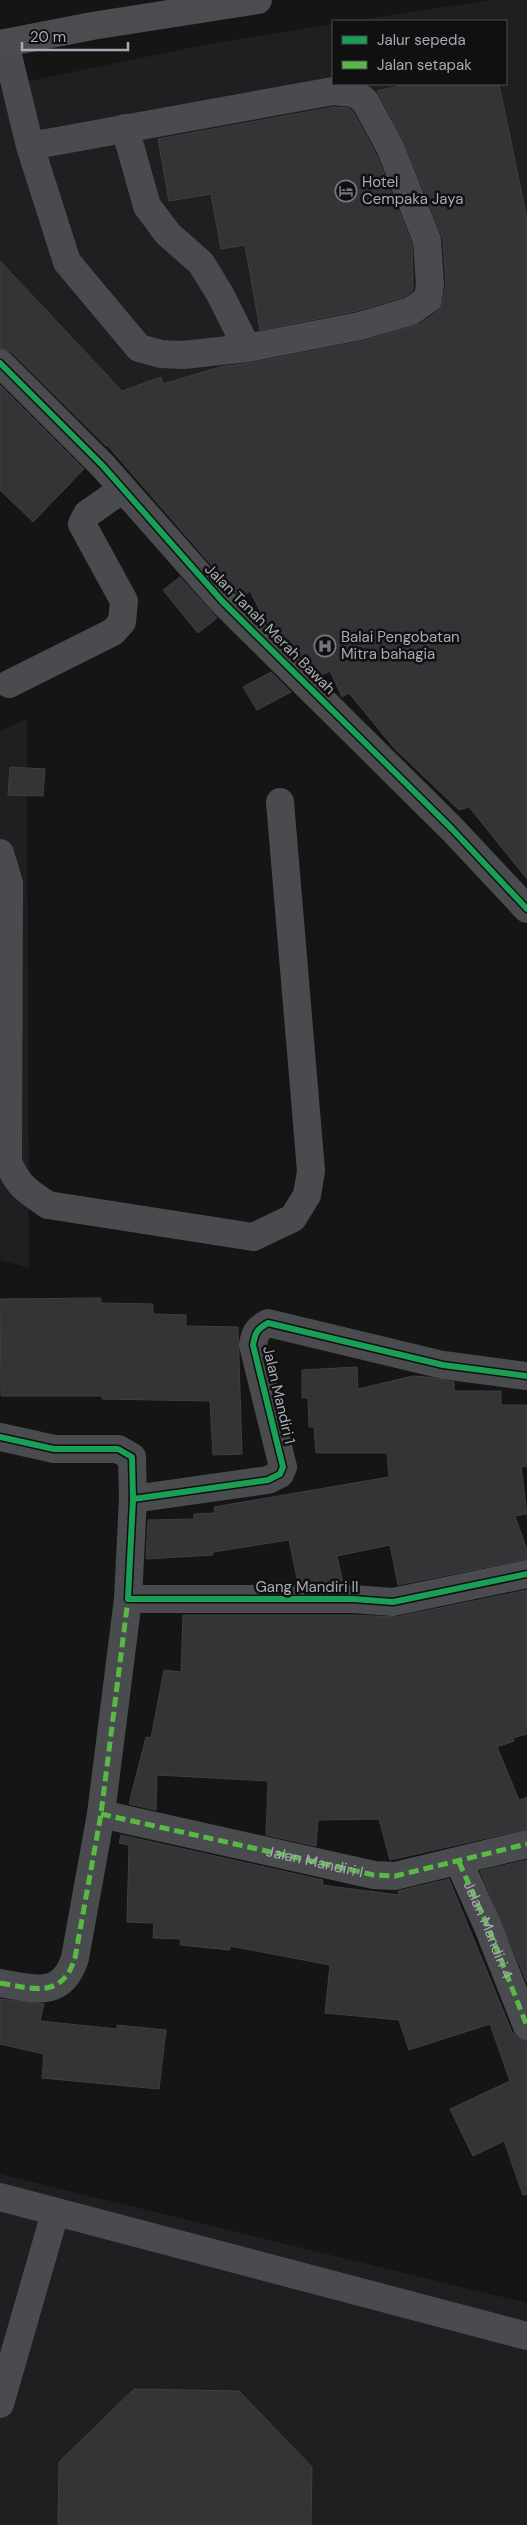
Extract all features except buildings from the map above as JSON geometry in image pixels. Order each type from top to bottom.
[{"type":"main road","points":[[3,44],[92,26],[258,0]]},
{"type":"street","points":[[3,44],[30,146],[67,262],[139,348],[160,354],[183,355],[247,348],[360,326],[411,311],[428,299],[430,284],[427,240],[390,147],[365,101],[354,93],[333,91],[30,146]]},
{"type":"street","points":[[126,128],[147,206],[168,234],[200,263],[220,294],[247,348]]},
{"type":"street","name":"Jalan Tanah Merah Bawah","points":[[0,363],[123,489],[222,601],[452,829],[527,909]]},
{"type":"street","points":[[9,684],[112,632],[122,622],[124,601],[82,524],[87,514],[123,489]]},
{"type":"street","points":[[0,853],[9,883],[8,1162],[15,1179],[24,1190],[48,1205],[253,1238],[293,1218],[306,1195],[310,1171],[280,802]]},
{"type":"street","name":"Jalan Mandiri 1","points":[[134,1499],[268,1480],[280,1474],[283,1467],[253,1345],[254,1333],[268,1323],[443,1365],[527,1376]]},
{"type":"street","points":[[0,1437],[54,1450],[118,1449],[127,1452],[132,1457],[134,1499],[128,1600],[101,1814],[75,1958],[70,1975],[59,1984],[40,1990],[0,1983]]},
{"type":"street","name":"Gang Mandiri II","points":[[128,1600],[353,1599],[393,1602],[527,1574]]},
{"type":"street","name":"Jalan Mandiri I","points":[[101,1814],[374,1875],[395,1876],[527,1844]]},
{"type":"street","name":"Jalan Mandiri 4","points":[[459,1862],[492,1936],[527,2026]]},
{"type":"street","points":[[0,2198],[527,2336]]},
{"type":"street","points":[[0,2404],[55,2213]]},
{"type":"shaded area","points":[[491,0],[527,0],[527,304],[79,406],[0,319],[0,87],[208,44],[332,24],[332,85],[507,85],[507,20],[359,20]]},
{"type":"shaded area","points":[[27,719],[29,1268],[0,1260],[0,731]]},
{"type":"shaded area","points":[[0,2174],[527,2303],[527,2525],[0,2525]]},
{"type":"marked path","points":[[0,1983],[35,1989],[55,1986],[63,1980],[75,1958],[101,1814],[128,1599]]},
{"type":"marked path","points":[[101,1814],[374,1875],[395,1876],[527,1844]]},
{"type":"marked path","points":[[459,1862],[488,1927],[527,2026]]},
{"type":"cycle path","points":[[0,363],[103,466],[222,601],[452,829],[527,909]]},
{"type":"cycle path","points":[[133,1499],[268,1480],[280,1474],[283,1467],[253,1345],[257,1332],[268,1323],[443,1365],[527,1376]]},
{"type":"cycle path","points":[[0,1437],[54,1449],[118,1449],[132,1457],[133,1499],[128,1599],[353,1599],[393,1602],[527,1574]]},
{"type":"place","name":"Hotel Cempaka Jaya","points":[[346,191]]},
{"type":"place","name":"Balai Pengobatan Mitra bahagia","points":[[325,646]]}]
